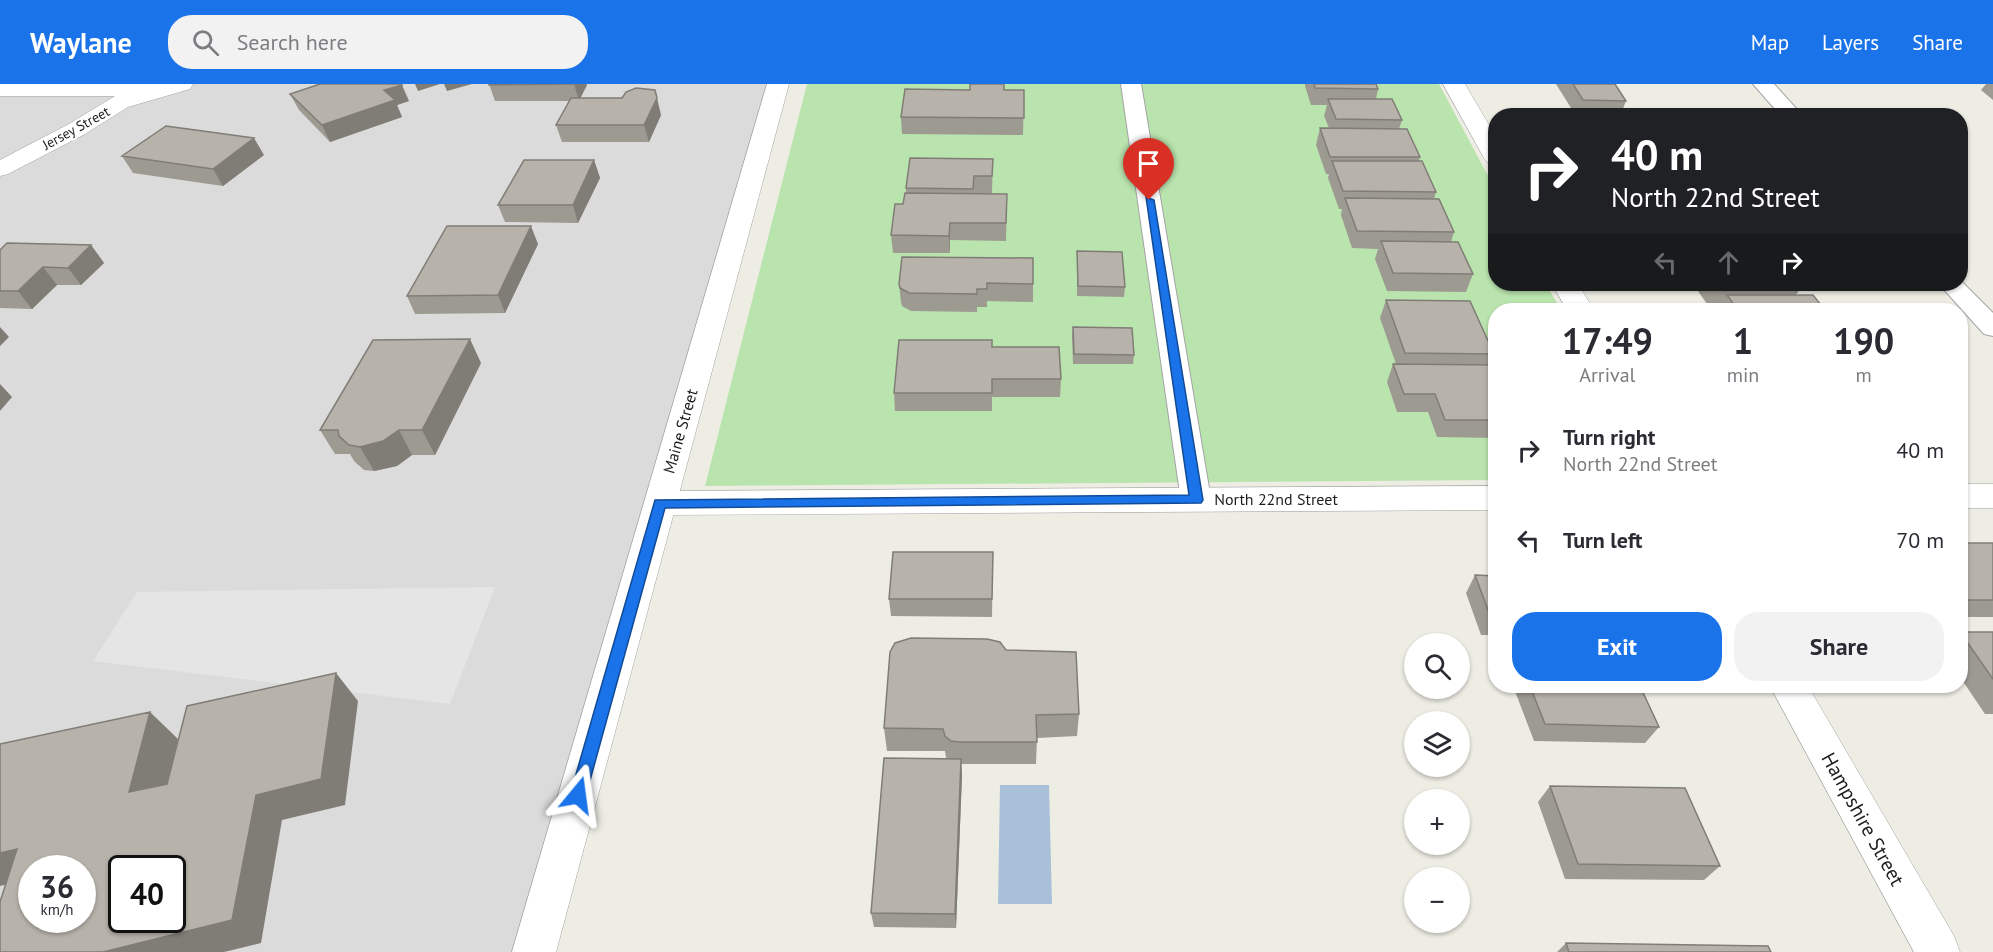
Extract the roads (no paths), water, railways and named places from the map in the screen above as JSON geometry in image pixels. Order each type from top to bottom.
[{"type":"street","points":[[117,106],[182,84]]},
{"type":"street","name":"Maine Street","points":[[534,952],[778,84]]},
{"type":"street","points":[[1454,84],[1488,144]]},
{"type":"street","points":[[0,90],[146,87]]},
{"type":"street","name":"Jersey Street","points":[[0,169],[117,106],[146,87]]},
{"type":"street","points":[[1968,496],[1993,496]]},
{"type":"street","name":"North 22nd Street","points":[[660,503],[1488,498]]},
{"type":"street","name":"Hampshire Street","points":[[1793,693],[1938,952]]},
{"type":"lane","points":[[1131,84],[1196,500]]},
{"type":"lane","points":[[1763,84],[1786,108]]},
{"type":"lane","points":[[1958,291],[1993,328]]},
{"type":"water","points":[[1000,785],[1049,785],[1052,904],[998,904]]}]
